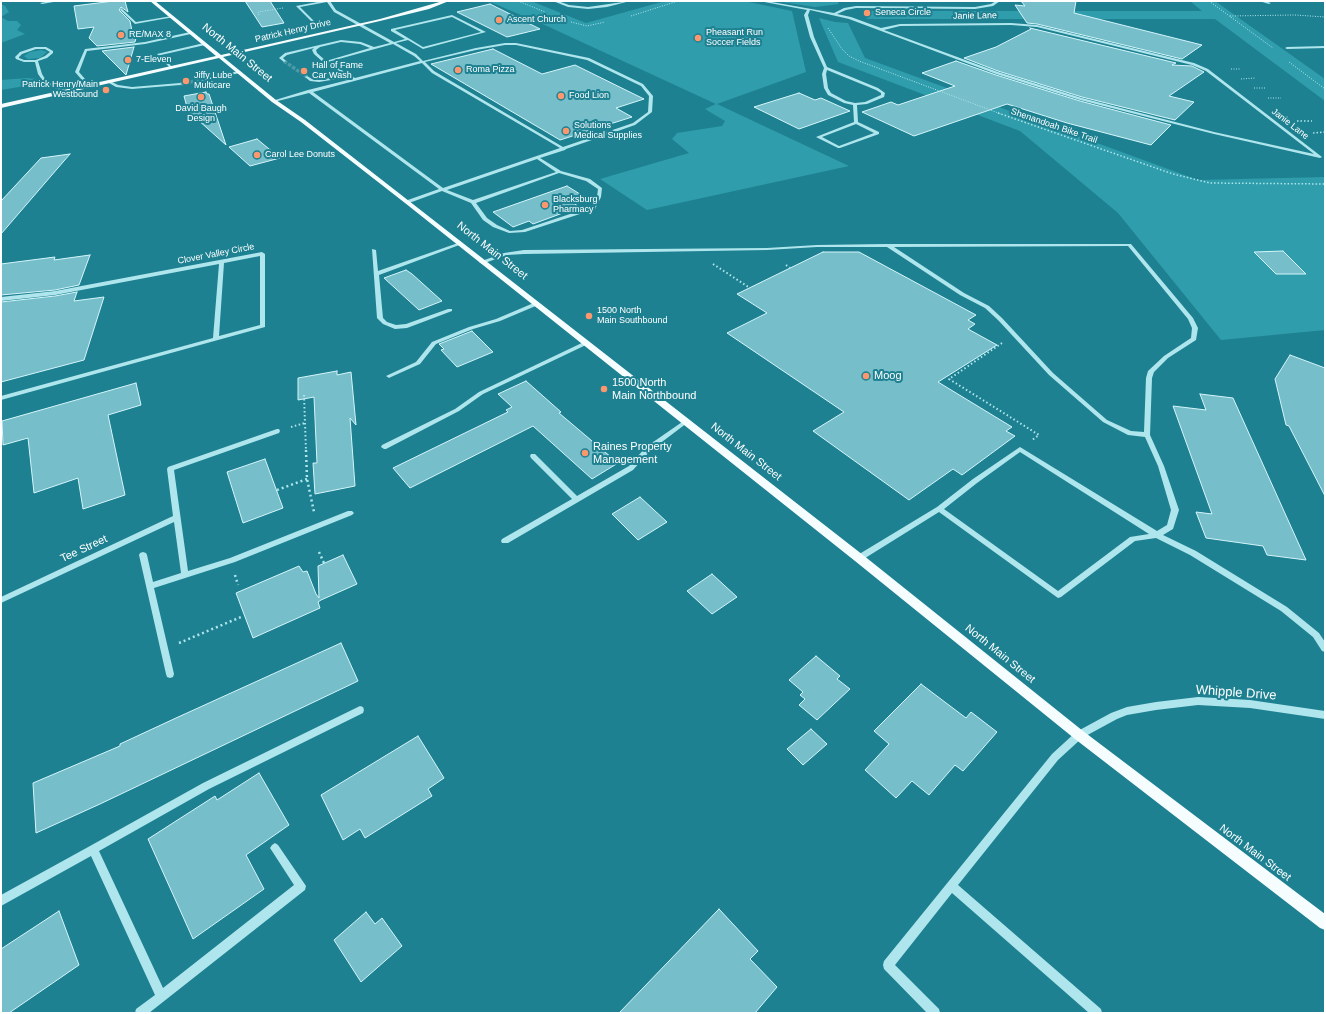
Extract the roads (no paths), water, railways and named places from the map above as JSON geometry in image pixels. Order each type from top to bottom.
[{"type":"main road","name":"North Main Street","points":[[152,1],[274,101],[407,202],[859,558],[1079,735],[1325,923]]},
{"type":"main road","name":"Patrick Henry Drive","points":[[1,106],[359,25],[414,12],[446,1]]},
{"type":"street","points":[[42,3],[57,1]]},
{"type":"street","points":[[313,22],[298,6],[328,1],[335,11],[415,55],[433,72],[564,149]]},
{"type":"street","points":[[555,1],[568,6],[588,8],[607,6],[628,1]]},
{"type":"street","name":"Janie Lane","points":[[761,1],[834,14],[882,29],[965,61],[1051,91],[1214,133],[1320,157],[1207,70],[1193,64],[1036,26],[1011,24],[900,25],[882,29]]},
{"type":"street","points":[[834,14],[845,9],[856,7],[906,5],[975,8],[992,5],[998,1]]},
{"type":"street","points":[[121,9],[135,23],[172,17]]},
{"type":"street","points":[[808,10],[806,15],[812,37],[826,68],[824,74],[826,88],[830,94],[846,102],[855,104],[866,103],[879,99],[883,96],[883,94],[877,89],[826,68]]},
{"type":"street","points":[[452,16],[484,32],[423,48],[408,39],[392,30],[452,16]]},
{"type":"street","points":[[90,87],[77,72],[86,50],[145,43],[190,33]]},
{"type":"street","points":[[325,62],[408,39]]},
{"type":"street","points":[[284,61],[281,58],[286,54],[330,42],[350,41],[360,43],[374,49]]},
{"type":"street","points":[[171,68],[159,54],[204,44]]},
{"type":"street","points":[[274,101],[493,45],[516,44],[588,59],[642,85],[651,96],[650,112],[634,124],[407,202]]},
{"type":"street","points":[[319,46],[314,50],[325,62],[354,80]]},
{"type":"street","points":[[1287,48],[1325,47]]},
{"type":"street","points":[[42,48],[52,50],[50,55],[36,60],[24,61],[17,57],[21,53],[30,49],[42,48]]},
{"type":"street","points":[[36,60],[40,74],[44,80],[65,92]]},
{"type":"street","points":[[200,80],[239,72]]},
{"type":"street","points":[[307,77],[311,80],[319,81],[336,78],[354,80]]},
{"type":"street","points":[[110,82],[118,86],[132,88],[180,84]]},
{"type":"street","points":[[309,91],[443,190],[473,202],[485,219],[495,226],[509,232],[524,231],[593,208],[599,197],[600,189],[588,180],[560,172],[538,158]]},
{"type":"street","points":[[855,104],[856,123]]},
{"type":"street","points":[[856,123],[878,133],[840,147],[818,137],[850,125],[856,123]]},
{"type":"street","points":[[473,202],[560,172]]},
{"type":"street","points":[[376,274],[460,244]]},
{"type":"street","points":[[482,262],[506,254],[524,252],[887,245],[1129,245],[1191,319],[1195,328],[1194,339],[1166,357],[1151,371],[1149,378],[1147,435],[1161,466],[1175,510],[1170,527],[1157,535],[1133,538],[1058,595],[939,509]]},
{"type":"street","points":[[887,245],[962,294],[987,307],[1051,374],[1105,421],[1130,433],[1147,435]]},
{"type":"street","points":[[374,250],[380,318],[385,323],[395,326],[407,326],[450,310]]},
{"type":"street","name":"Clover Valley Circle","points":[[1,299],[55,293],[262,254],[263,326],[1,398]]},
{"type":"street","points":[[216,339],[222,262]]},
{"type":"street","points":[[389,376],[418,363],[434,343],[471,328],[498,320],[536,304]]},
{"type":"street","points":[[384,447],[457,410],[481,393],[586,343]]},
{"type":"street","points":[[505,541],[632,468],[648,449],[686,422]]},
{"type":"street","points":[[185,575],[170,469],[277,431]]},
{"type":"street","points":[[859,558],[939,509],[1020,449],[1157,535],[1193,553],[1284,609],[1316,635],[1325,649]]},
{"type":"street","points":[[533,456],[577,500]]},
{"type":"street","points":[[150,586],[232,560],[350,513]]},
{"type":"street","name":"Tee Street","points":[[1,600],[176,518]]},
{"type":"street","points":[[143,555],[170,674]]},
{"type":"street","name":"Whipple Drive","points":[[935,1013],[888,966],[1055,757],[1079,735],[1114,716],[1127,711],[1156,706],[1198,702],[1250,704],[1325,715]]},
{"type":"street","points":[[1,901],[206,786],[360,710]]},
{"type":"street","points":[[140,1013],[301,886],[276,848]]},
{"type":"street","points":[[93,849],[161,996]]},
{"type":"street","points":[[952,886],[1097,1013]]},
{"type":"waterway","points":[[1261,1],[1269,3]]},
{"type":"tunnel","points":[[284,61],[307,77]]},
{"type":"tunnel","points":[[180,84],[200,80]]},
{"type":"place","name":"Seneca Circle","points":[[867,13]]},
{"type":"place","name":"Ascent Church","points":[[499,20]]},
{"type":"place","name":"RE/MAX 8","points":[[121,35]]},
{"type":"place","name":"Pheasant Run Soccer Fields","points":[[698,38]]},
{"type":"place","name":"7-Eleven","points":[[128,60]]},
{"type":"place","name":"Roma Pizza","points":[[458,70]]},
{"type":"place","name":"Hall of Fame Car Wash","points":[[304,71]]},
{"type":"place","name":"Jiffy Lube Multicare","points":[[186,81]]},
{"type":"place","name":"Patrick Henry/Main Westbound","points":[[106,90]]},
{"type":"place","name":"Food Lion","points":[[561,96]]},
{"type":"place","name":"David Baugh Design","points":[[201,97]]},
{"type":"place","name":"Solutions Medical Supplies","points":[[566,131]]},
{"type":"place","name":"Carol Lee Donuts","points":[[257,155]]},
{"type":"place","name":"Blacksburg Pharmacy","points":[[545,205]]},
{"type":"place","name":"1500 North Main Southbound","points":[[589,316]]},
{"type":"place","name":"Moog","points":[[866,376]]},
{"type":"place","name":"1500 North Main Northbound","points":[[604,389]]},
{"type":"place","name":"Raines Property Management","points":[[585,453]]}]
